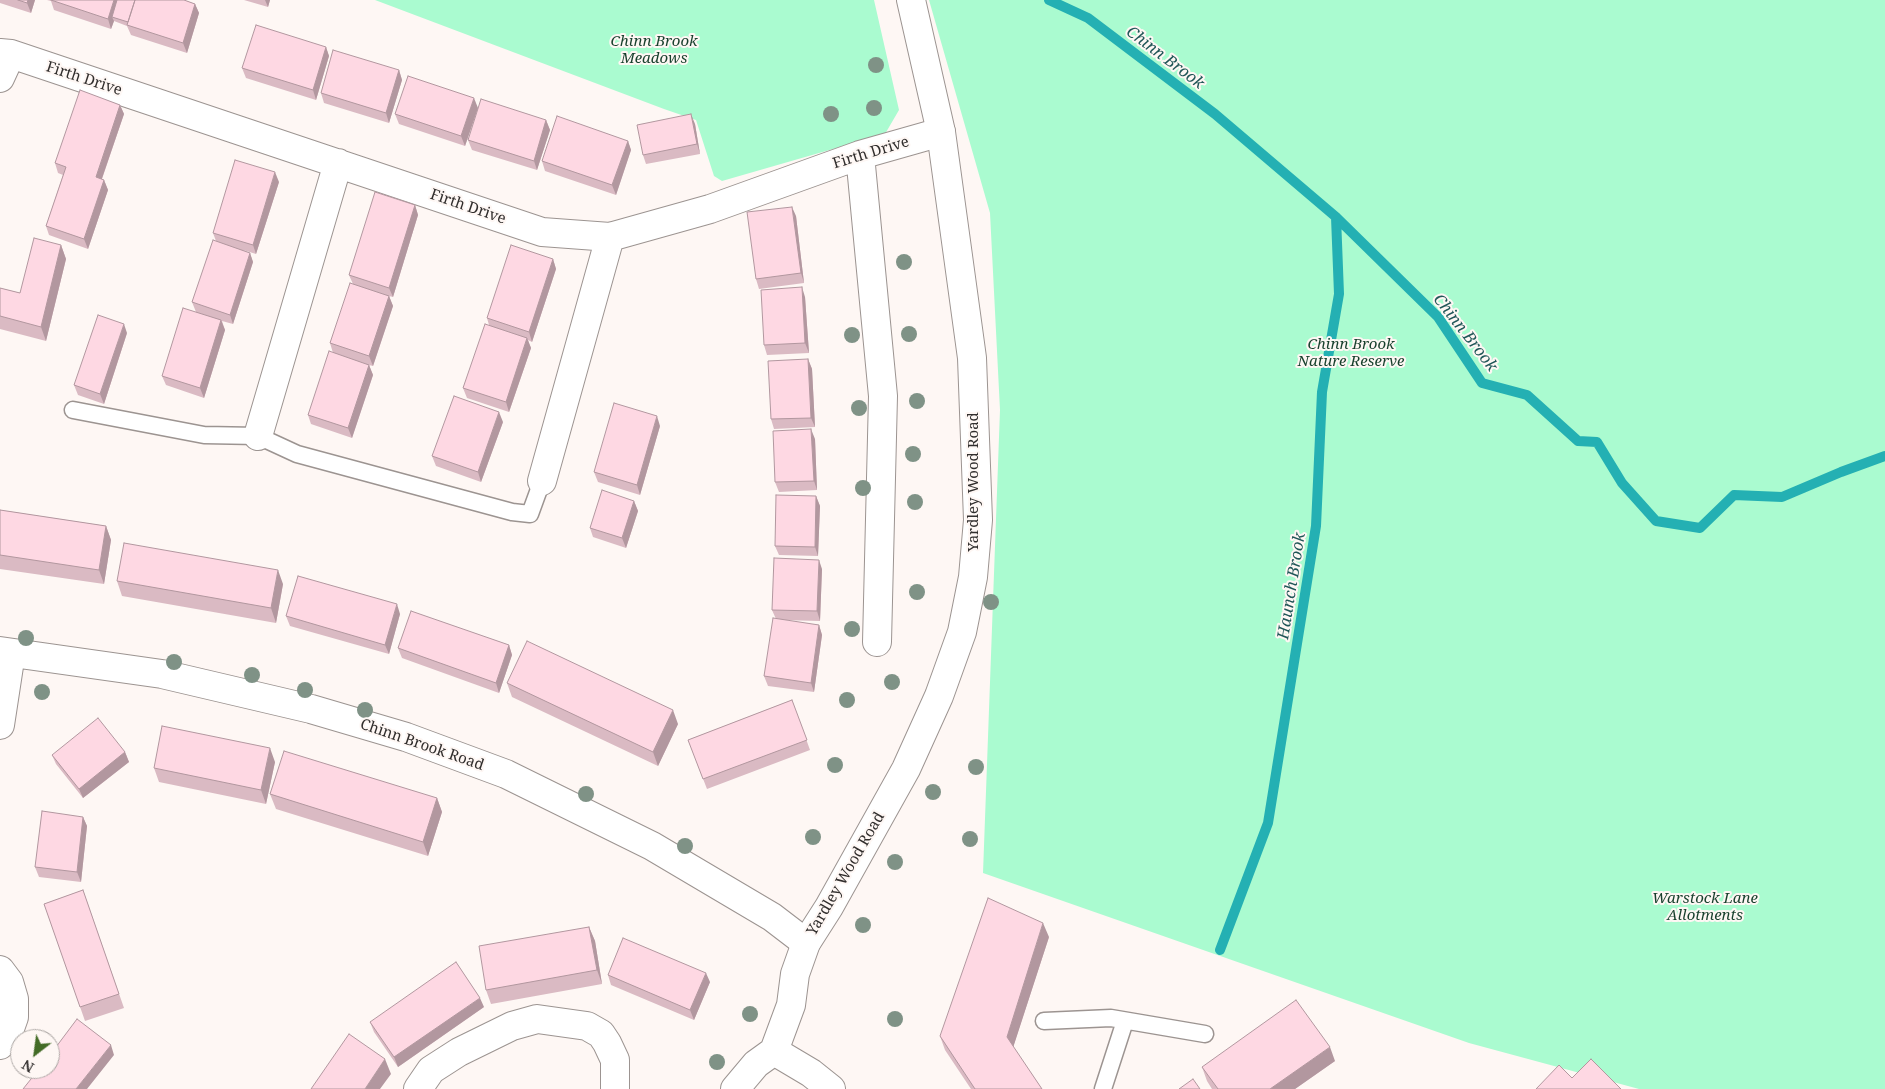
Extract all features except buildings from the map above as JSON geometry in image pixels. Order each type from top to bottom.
[{"type":"street","name":"Yardley Wood Road","points":[[774,1051],[791,1005],[795,974],[806,942],[829,907],[906,769],[939,696],[962,632],[974,577],[978,520],[972,358],[941,132],[911,0]]},
{"type":"street","name":"Firth Drive","points":[[4,62],[338,163],[542,232],[610,237],[710,208],[860,155],[941,132]]},
{"type":"street","points":[[860,155],[883,396],[877,642]]},
{"type":"street","points":[[258,436],[338,163]]},
{"type":"street","points":[[542,481],[610,237]]},
{"type":"street","points":[[0,725],[5,652]]},
{"type":"street","name":"Chinn Brook Road","points":[[5,652],[162,674],[310,709],[406,737],[506,774],[652,846],[764,912],[806,942]]},
{"type":"street","points":[[0,970],[9,982],[14,1000],[14,1017],[8,1034],[0,1045]]},
{"type":"street","points":[[418,1089],[431,1070],[459,1052],[512,1026],[537,1019],[586,1026],[601,1034],[616,1060],[615,1089]]},
{"type":"street","points":[[735,1089],[756,1064],[774,1051],[811,1073],[831,1089]]},
{"type":"lane","points":[[72,410],[204,435],[258,436],[297,454],[512,512],[530,514],[542,481]]},
{"type":"lane","points":[[1044,1021],[1111,1018],[1205,1034]]},
{"type":"lane","points":[[1103,1089],[1125,1021]]},
{"type":"green space","name":"Chinn Brook Meadows","points":[[375,0],[874,0],[899,110],[885,134],[722,181],[714,176],[696,120]]},
{"type":"green space","name":"Chinn Brook Nature Reserve","points":[[929,0],[1885,0],[1885,1089],[1639,1089],[1469,1043],[983,873],[1000,410],[990,213]]},
{"type":"waterway","name":"Chinn Brook","points":[[1049,0],[1088,18],[1215,114],[1336,217],[1438,317],[1482,383],[1527,395],[1578,441],[1597,442],[1622,483],[1656,521],[1700,528],[1734,495],[1782,497],[1885,456]]},
{"type":"waterway","name":"Haunch Brook","points":[[1220,950],[1268,823],[1316,526],[1322,392],[1339,294],[1336,217]]},
{"type":"park label","name":"Warstock Lane Allotments","points":[[1705,908]]}]
